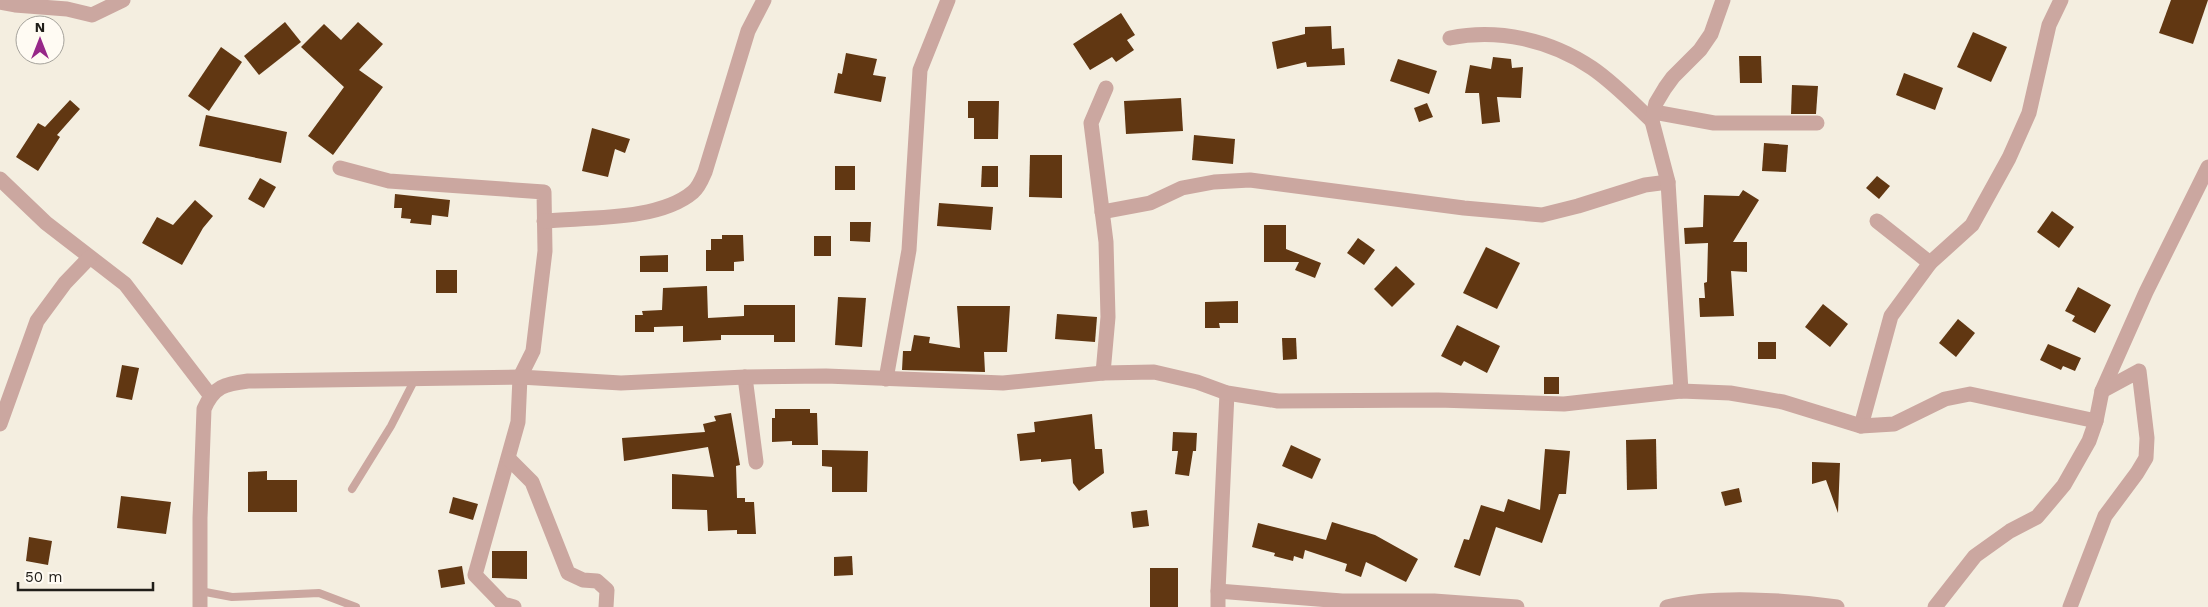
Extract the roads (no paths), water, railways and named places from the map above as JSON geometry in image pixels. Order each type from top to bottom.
[{"type":"street","points":[[0,2],[15,6],[67,9],[92,15],[123,0]]},
{"type":"street","points":[[544,221],[653,212],[677,204],[695,190],[705,172],[748,31],[764,0]]},
{"type":"street","points":[[886,379],[909,250],[920,70],[948,0]]},
{"type":"street","points":[[1681,391],[1668,182],[1653,117],[1656,103],[1673,77],[1700,50],[1711,34],[1723,0]]},
{"type":"street","points":[[1861,426],[1891,316],[1930,263],[1972,225],[2009,158],[2029,113],[2048,25],[2061,0]]},
{"type":"street","points":[[1450,38],[1491,33],[1532,41],[1560,51],[1592,68],[1653,117],[1714,123],[1817,123]]},
{"type":"street","points":[[1103,373],[1108,317],[1106,242],[1091,123],[1106,88]]},
{"type":"street","points":[[1935,607],[1975,556],[2010,531],[2037,516],[2064,485],[2089,440],[2096,422],[2102,391],[2146,292],[2208,167]]},
{"type":"street","points":[[340,168],[389,181],[544,192],[545,251],[533,351],[520,377],[518,422],[475,575],[502,604],[514,607]]},
{"type":"street","points":[[0,179],[46,223],[125,284],[210,395]]},
{"type":"street","points":[[1102,212],[1150,203],[1182,188],[1206,183],[1250,180],[1464,208],[1542,215],[1645,186],[1668,182]]},
{"type":"street","points":[[1877,221],[1930,263]]},
{"type":"street","points":[[0,424],[37,321],[66,283],[89,258]]},
{"type":"street","points":[[2070,607],[2098,530],[2146,458],[2147,438],[2140,370],[2102,391]]},
{"type":"street","points":[[200,607],[204,409],[210,395],[227,383],[248,381],[520,377],[621,383],[745,377],[826,376],[1003,383],[1103,373],[1154,372],[1197,382],[1227,393],[1278,401],[1429,400],[1564,404],[1681,391],[1730,393],[1783,402],[1861,426],[1894,424],[1945,399],[1970,394],[2096,422]]},
{"type":"street","points":[[745,377],[756,462]]},
{"type":"street","points":[[1218,607],[1227,393]]},
{"type":"street","points":[[509,459],[532,482],[568,573],[583,580],[598,581],[607,590],[606,607]]},
{"type":"street","points":[[1218,591],[1342,601],[1434,602],[1517,607]]},
{"type":"street","points":[[1667,607],[1690,601],[1755,602],[1837,607]]},
{"type":"lane","points":[[352,489],[391,426],[415,379]]},
{"type":"lane","points":[[200,591],[232,597],[319,593],[356,607]]}]
